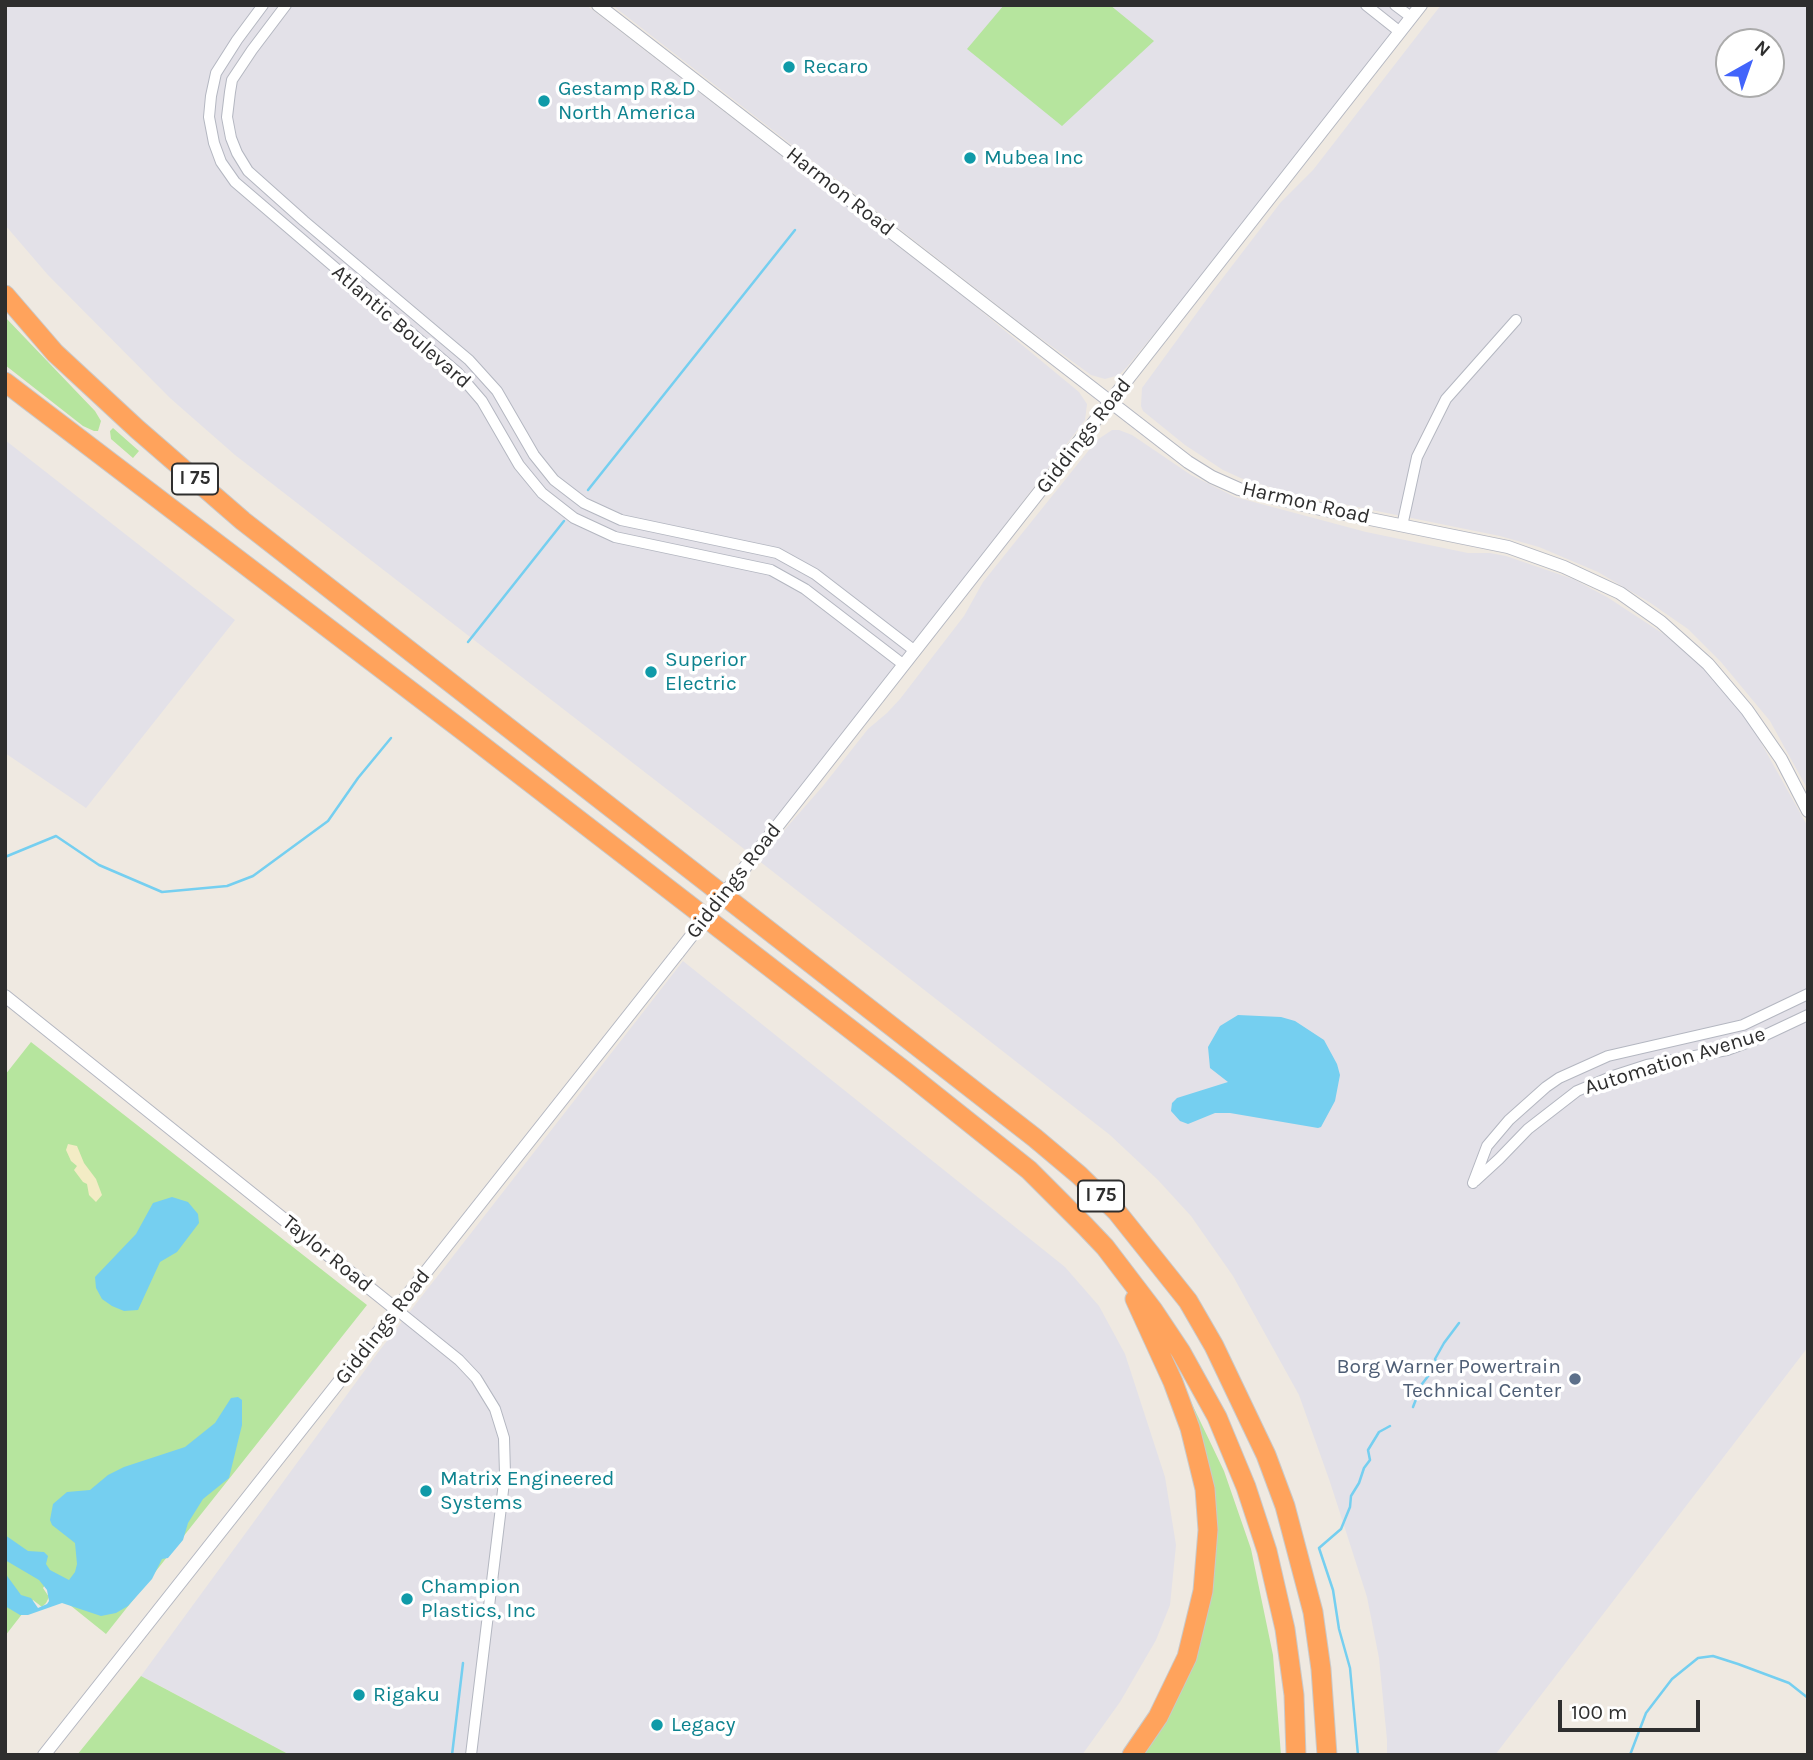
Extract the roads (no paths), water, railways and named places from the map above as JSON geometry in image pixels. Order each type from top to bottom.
[{"type":"highway","name":"I 75","points":[[5,295],[55,353],[243,521],[1035,1138],[1117,1212],[1188,1301],[1231,1379],[1266,1455],[1285,1506],[1313,1612],[1321,1670],[1327,1755]]},
{"type":"highway","name":"I 75","points":[[5,382],[906,1072],[1029,1170],[1105,1247],[1153,1310],[1198,1382],[1222,1429],[1246,1487],[1270,1561],[1285,1629],[1294,1695],[1296,1755]]},
{"type":"highway","points":[[1122,1269],[1191,1428],[1203,1479],[1208,1530],[1203,1591],[1187,1657],[1163,1707],[1132,1755]]},
{"type":"street","name":"Atlantic Boulevard","points":[[263,5],[216,73],[211,96],[209,117],[214,143],[221,162],[235,182],[457,372],[482,401],[519,465],[542,493],[574,518],[615,537],[771,570],[805,589],[904,665]]},
{"type":"street","name":"Atlantic Boulevard","points":[[286,5],[232,80],[227,117],[231,138],[248,171],[469,360],[497,391],[534,455],[554,480],[584,503],[621,520],[776,553],[815,574],[915,651]]},
{"type":"street","name":"Harmon Road","points":[[598,5],[1188,463],[1238,489],[1508,547],[1564,567],[1620,593],[1661,622],[1708,664],[1747,710],[1781,759],[1807,807]]},
{"type":"street","points":[[1367,5],[1400,32]]},
{"type":"street","points":[[1395,5],[1411,18]]},
{"type":"street","name":"Giddings Road","points":[[44,1755],[678,953],[1421,5]]},
{"type":"street","points":[[1402,526],[1418,457],[1441,408],[1516,320]]},
{"type":"street","name":"Automation Avenue","points":[[1808,994],[1743,1025],[1608,1056],[1559,1078],[1509,1120],[1487,1146],[1473,1183],[1528,1129],[1577,1091],[1647,1065],[1727,1050],[1808,1015]]},
{"type":"street","name":"Taylor Road","points":[[5,996],[473,1374],[495,1409],[504,1438],[505,1474],[471,1755]]},
{"type":"water","points":[[1238,1015],[1281,1017],[1295,1021],[1324,1040],[1340,1075],[1335,1101],[1321,1127],[1230,1113],[1215,1113],[1188,1124],[1180,1121],[1171,1111],[1172,1103],[1177,1098],[1228,1082],[1210,1068],[1208,1047],[1220,1026]]},
{"type":"water","points":[[172,1197],[188,1202],[198,1214],[199,1223],[177,1252],[160,1262],[138,1310],[124,1311],[112,1306],[102,1299],[96,1288],[95,1277],[136,1234],[153,1203]]},
{"type":"water","points":[[238,1397],[242,1400],[242,1425],[229,1478],[203,1499],[188,1523],[183,1540],[168,1558],[162,1559],[152,1579],[128,1606],[116,1613],[101,1616],[62,1603],[28,1615],[20,1615],[5,1606],[5,1573],[21,1595],[31,1598],[38,1608],[49,1601],[47,1590],[39,1580],[5,1560],[5,1535],[28,1551],[44,1552],[48,1556],[46,1564],[50,1570],[69,1580],[77,1564],[75,1543],[52,1525],[50,1520],[53,1504],[67,1492],[90,1490],[108,1475],[124,1467],[185,1447],[215,1423],[231,1398]]},
{"type":"waterway","points":[[588,490],[795,230]]},
{"type":"waterway","points":[[468,642],[564,521]]},
{"type":"waterway","points":[[5,857],[56,836],[99,865],[162,892],[227,886],[253,876],[328,821],[358,778],[391,738]]},
{"type":"waterway","points":[[1413,1407],[1422,1384],[1432,1371],[1430,1369],[1437,1363],[1435,1359],[1459,1323]]},
{"type":"waterway","points":[[1358,1755],[1350,1668],[1339,1629],[1333,1590],[1319,1548],[1341,1529],[1350,1507],[1351,1496],[1370,1460],[1368,1450],[1379,1432],[1390,1426]]},
{"type":"waterway","points":[[1630,1755],[1646,1713],[1672,1679],[1698,1658],[1713,1656],[1738,1664],[1789,1683],[1808,1698]]},
{"type":"waterway","points":[[452,1755],[463,1663]]},
{"type":"place","name":"Recaro","points":[[789,67]]},
{"type":"place","name":"Gestamp R&D North America","points":[[544,101]]},
{"type":"place","name":"Mubea Inc","points":[[970,158]]},
{"type":"place","name":"Superior Electric","points":[[651,672]]},
{"type":"place","name":"Borg Warner Powertrain Technical Center","points":[[1575,1379]]},
{"type":"place","name":"Matrix Engineered Systems","points":[[426,1491]]},
{"type":"place","name":"Champion Plastics, Inc","points":[[407,1599]]},
{"type":"place","name":"Rigaku","points":[[359,1695]]},
{"type":"place","name":"Legacy","points":[[657,1725]]}]
